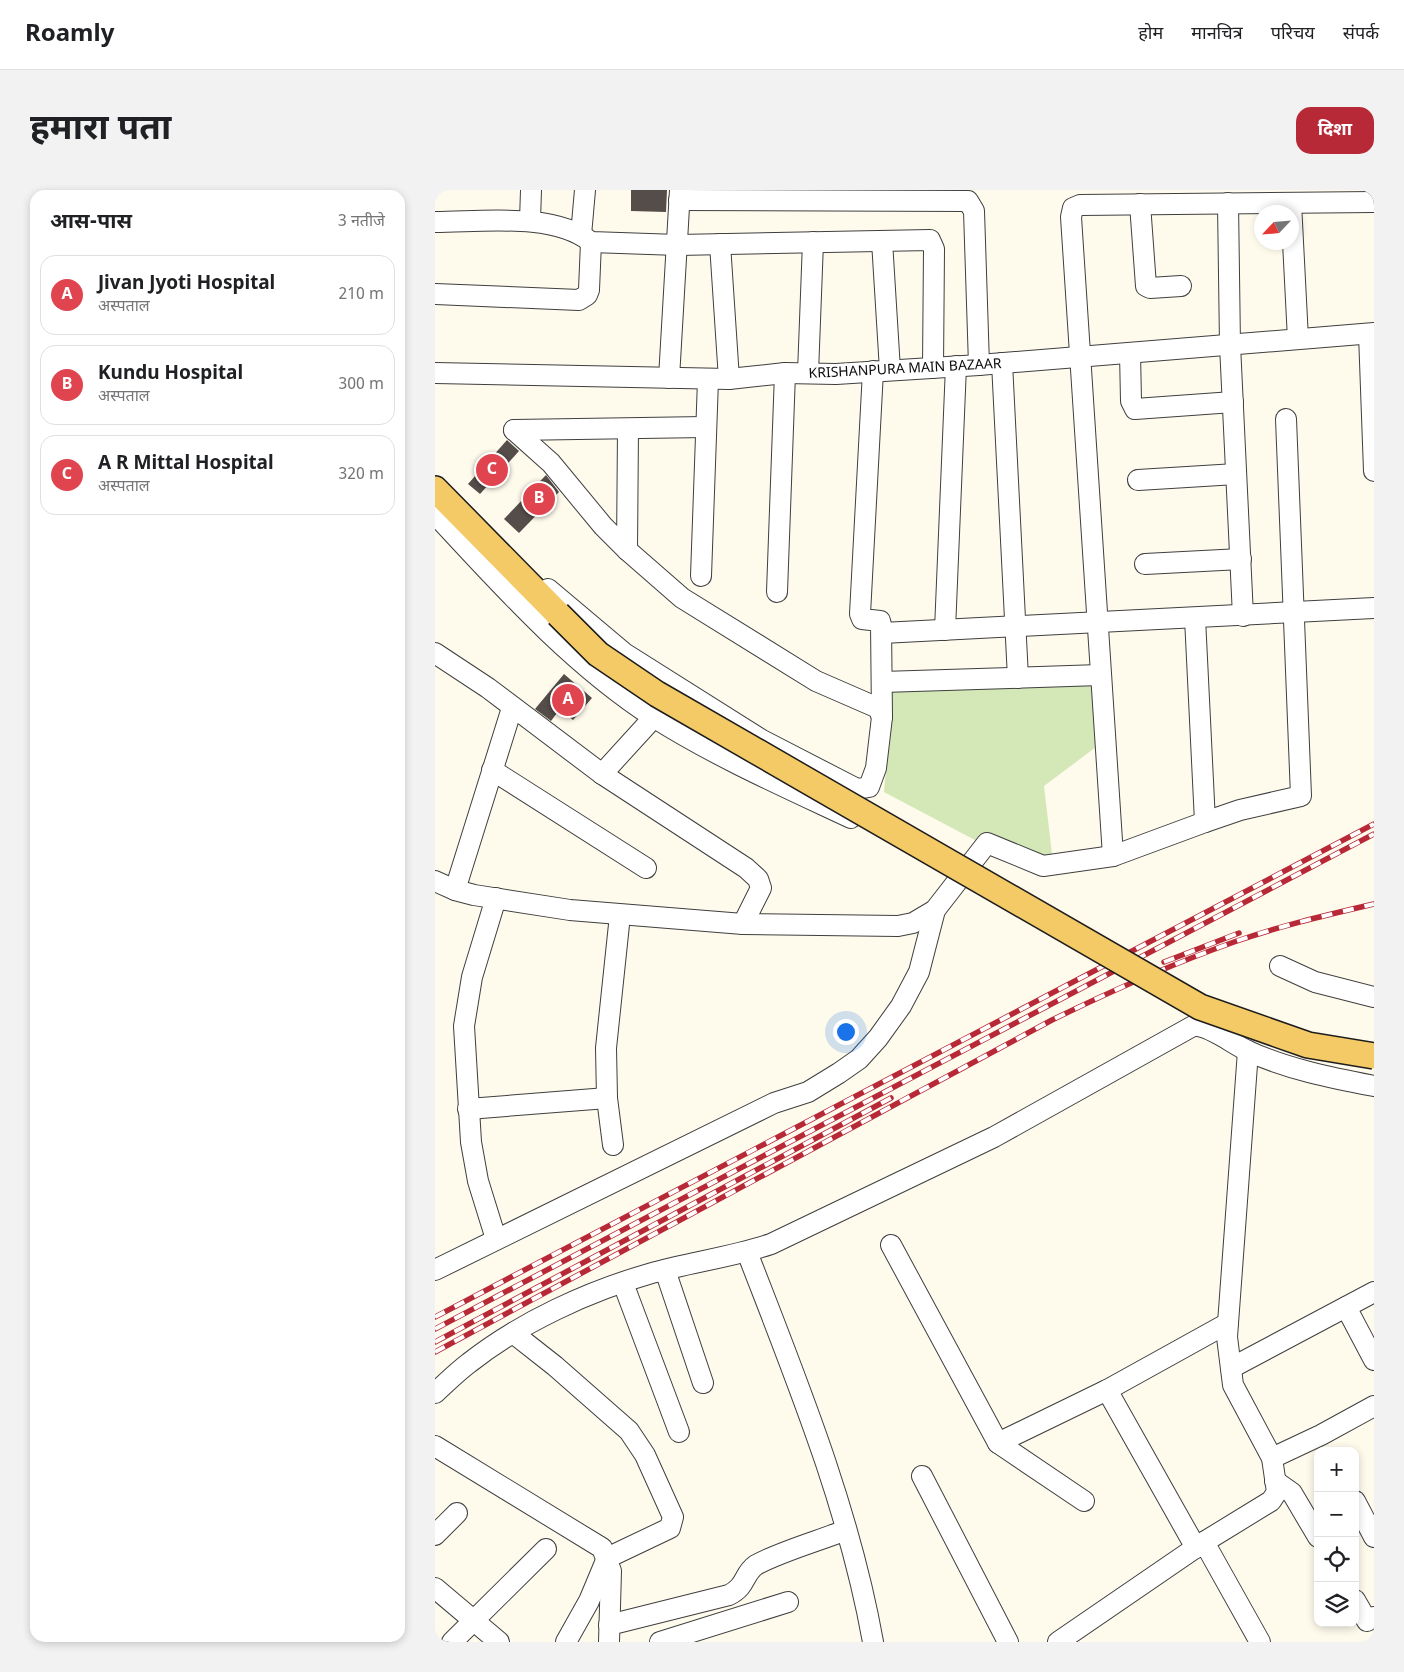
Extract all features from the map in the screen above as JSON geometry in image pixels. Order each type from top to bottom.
[{"type":"main road","points":[[435,488],[598,654],[657,694],[1200,1007],[1307,1045],[1374,1056]]},
{"type":"street","points":[[530,221],[531,190]]},
{"type":"street","points":[[435,294],[583,298],[589,290],[585,190]]},
{"type":"street","points":[[669,378],[678,245],[679,195],[968,201],[974,211],[979,365]]},
{"type":"street","points":[[1113,856],[1096,624],[1071,217],[1073,208],[1080,205],[1291,203],[1314,196],[1374,202]]},
{"type":"street","points":[[1227,203],[1230,345],[1243,616]]},
{"type":"street","points":[[1291,203],[1298,339]]},
{"type":"street","points":[[1140,204],[1146,286],[1150,288],[1181,286]]},
{"type":"street","points":[[435,222],[530,221],[565,228],[586,238],[678,245],[929,240],[932,242],[933,368]]},
{"type":"street","points":[[502,557],[547,588],[624,653],[762,740],[857,789],[869,787],[876,768],[882,717],[882,633],[880,621],[865,620],[861,614],[882,371],[882,241]]},
{"type":"street","points":[[808,373],[813,242]]},
{"type":"street","points":[[720,244],[729,379]]},
{"type":"street","points":[[1371,333],[1374,471]]},
{"type":"street","name":"KRISHANPURA MAIN BAZAAR","points":[[435,372],[708,380],[785,373],[882,371],[979,365],[1371,333]]},
{"type":"street","points":[[1130,353],[1131,401],[1135,409],[1233,402]]},
{"type":"street","points":[[1002,363],[1018,678]]},
{"type":"street","points":[[945,630],[956,366]]},
{"type":"street","points":[[777,592],[785,373]]},
{"type":"street","points":[[701,576],[708,380]]},
{"type":"street","points":[[435,881],[455,890],[497,898],[620,915],[743,924],[898,926],[913,923],[935,910],[987,843],[1043,866],[1113,856],[1240,810],[1301,796],[1286,419]]},
{"type":"street","points":[[705,427],[514,431],[551,463],[627,550],[682,598],[816,681],[878,708],[882,717]]},
{"type":"street","points":[[627,550],[628,430]]},
{"type":"street","points":[[1138,480],[1237,474]]},
{"type":"street","points":[[435,514],[525,608],[591,671],[654,717],[733,762],[863,823],[961,876]]},
{"type":"street","points":[[1145,564],[1241,560]]},
{"type":"street","points":[[882,633],[1096,624],[1374,608]]},
{"type":"street","points":[[1195,618],[1205,822]]},
{"type":"street","points":[[435,653],[488,688],[512,708],[602,774],[746,868],[758,878],[761,888],[760,894],[743,924]]},
{"type":"street","points":[[882,682],[1100,675]]},
{"type":"street","points":[[455,890],[512,708]]},
{"type":"street","points":[[602,774],[654,717]]},
{"type":"street","points":[[492,770],[646,868]]},
{"type":"street","points":[[496,1239],[478,1181],[468,1109],[464,1049],[467,1005],[472,977],[497,898]]},
{"type":"street","points":[[435,1270],[774,1103],[808,1092],[859,1059],[878,1038],[914,984],[922,962],[935,910]]},
{"type":"street","points":[[613,1145],[607,1098],[608,1025],[620,915]]},
{"type":"street","points":[[1280,966],[1315,982],[1374,997]]},
{"type":"street","points":[[435,1394],[468,1363],[513,1333],[574,1302],[623,1283],[665,1270],[747,1252],[771,1244],[994,1137],[1193,1026],[1203,1027],[1248,1052],[1308,1071],[1374,1086]]},
{"type":"street","points":[[1058,1642],[1200,1545],[1271,1501],[1277,1492],[1272,1458],[1233,1385],[1227,1337],[1248,1052]]},
{"type":"street","points":[[468,1109],[607,1098]]},
{"type":"street","points":[[891,1245],[998,1443],[1084,1501]]},
{"type":"street","points":[[747,1252],[804,1401],[846,1530],[868,1640]]},
{"type":"street","points":[[665,1270],[703,1383]]},
{"type":"street","points":[[623,1283],[679,1432]]},
{"type":"street","points":[[1231,1368],[1374,1292]]},
{"type":"street","points":[[1346,1308],[1374,1360]]},
{"type":"street","points":[[998,1443],[1107,1390],[1228,1323]]},
{"type":"street","points":[[513,1333],[555,1366],[629,1431],[645,1455],[673,1517],[669,1528],[607,1558],[589,1601],[566,1642]]},
{"type":"street","points":[[1107,1390],[1260,1642]]},
{"type":"street","points":[[1272,1458],[1325,1443],[1374,1406]]},
{"type":"street","points":[[435,1446],[602,1548],[611,1570],[609,1634],[729,1595],[743,1586],[748,1574],[761,1563],[846,1530]]},
{"type":"street","points":[[922,1476],[1008,1642]]},
{"type":"street","points":[[1275,1481],[1292,1493],[1314,1530]]},
{"type":"street","points":[[1359,1509],[1374,1537]]},
{"type":"street","points":[[435,1535],[457,1513]]},
{"type":"street","points":[[452,1642],[546,1549]]},
{"type":"street","points":[[435,1588],[499,1642]]},
{"type":"street","points":[[660,1642],[789,1602]]},
{"type":"street","points":[[1359,1607],[1367,1621],[1374,1618]]},
{"type":"green space","points":[[1097,683],[1100,744],[1044,786],[1053,863],[1028,868],[884,792],[893,687]]},
{"type":"building","points":[[631,190],[667,190],[666,212],[631,211]]},
{"type":"building","points":[[507,440],[519,451],[480,494],[468,484]]},
{"type":"building","points":[[546,475],[559,492],[519,533],[504,519]]},
{"type":"building","points":[[564,674],[592,698],[573,720],[560,709],[551,721],[535,709]]},
{"type":"railway","points":[[435,1317],[1374,824]]},
{"type":"railway","points":[[435,1329],[1374,834]]},
{"type":"railway","points":[[435,1352],[1074,1009],[1211,950],[1286,926],[1374,904]]},
{"type":"railway","points":[[1164,962],[1239,933]]},
{"type":"railway","points":[[435,1342],[891,1098]]},
{"type":"place","name":"A R Mittal Hospital","points":[[492,470]]},
{"type":"place","name":"Kundu Hospital","points":[[539,499]]},
{"type":"place","name":"Jivan Jyoti Hospital","points":[[568,700]]}]
